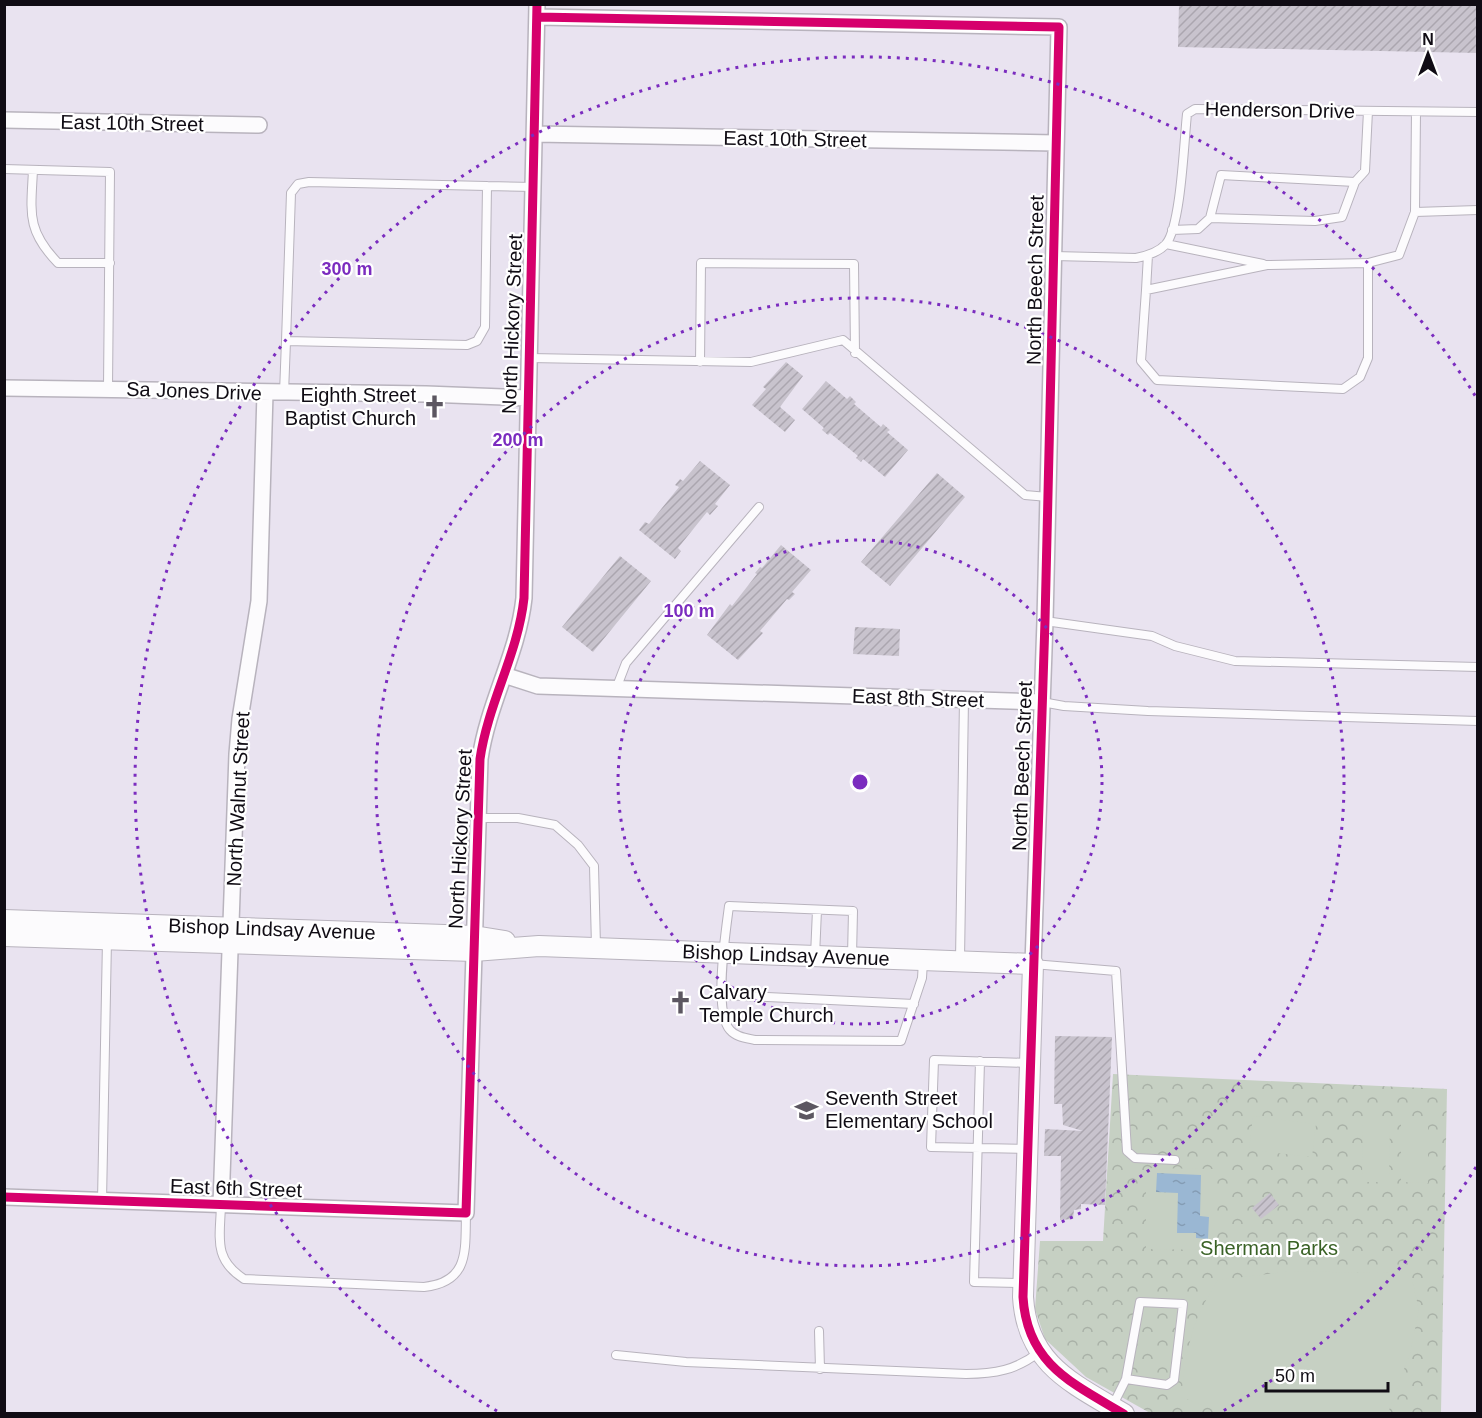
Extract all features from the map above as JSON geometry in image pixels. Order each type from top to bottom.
[{"type":"street","name":"North Beech Street","points":[[537,11],[1059,27],[1046,621],[1024,1283],[1026,1325],[1039,1352],[1061,1375],[1118,1410]]},
{"type":"street","name":"North Hickory Street","points":[[466,1213],[480,759],[485,727],[521,629],[524,598],[537,11]]},
{"type":"street","name":"East 10th Street","points":[[4,120],[259,125]]},
{"type":"street","name":"East 10th Street","points":[[535,134],[1056,143]]},
{"type":"street","name":"Sa Jones Drive","points":[[4,388],[426,394],[528,398]]},
{"type":"street","name":"North Walnut Street","points":[[221,1205],[240,719],[259,601],[265,393]]},
{"type":"street","name":"East 8th Street","points":[[504,675],[538,686],[1042,702]]},
{"type":"street","name":"Bishop Lindsay Avenue","points":[[4,920],[231,936],[1033,964]]},
{"type":"street","name":"Bishop Lindsay Avenue","points":[[4,936],[107,938],[231,936]]},
{"type":"street","name":"East 6th Street","points":[[4,1197],[466,1213]]},
{"type":"lane","name":"Henderson Drive","points":[[1166,244],[1175,223],[1187,114],[1195,109],[1478,112]]},
{"type":"lane","points":[[1210,218],[1315,221],[1342,217],[1355,182],[1365,171],[1368,111]]},
{"type":"lane","points":[[1146,290],[1267,265],[1368,263],[1398,255],[1415,212],[1416,111]]},
{"type":"lane","points":[[4,169],[110,172],[108,388]]},
{"type":"lane","points":[[33,170],[31,222],[45,250],[58,263],[110,263]]},
{"type":"lane","points":[[1172,230],[1198,229],[1210,218],[1221,175],[1355,182]]},
{"type":"lane","points":[[284,393],[291,193],[298,184],[309,182],[534,187]]},
{"type":"lane","points":[[286,341],[467,345],[477,341],[485,327],[487,186]]},
{"type":"lane","points":[[1415,212],[1478,210]]},
{"type":"lane","points":[[1054,256],[1136,258],[1149,255],[1166,244],[1267,265]]},
{"type":"lane","points":[[1149,255],[1141,361],[1157,380],[1343,389],[1360,377],[1368,358],[1368,263]]},
{"type":"lane","points":[[700,362],[701,263],[854,264],[855,353]]},
{"type":"lane","points":[[530,358],[751,362],[843,340],[855,353],[1025,495],[1048,497]]},
{"type":"lane","points":[[616,689],[627,663],[759,507]]},
{"type":"lane","points":[[1046,621],[1152,636],[1175,646],[1235,661],[1478,667]]},
{"type":"lane","points":[[960,960],[964,699]]},
{"type":"lane","name":"East 8th Street","points":[[1042,702],[1064,706],[1148,711],[1478,721]]},
{"type":"lane","points":[[478,818],[518,818],[555,825],[578,845],[594,866],[596,948]]},
{"type":"lane","points":[[852,957],[853,911],[729,906],[723,952],[725,1022],[729,1029],[738,1036],[755,1040],[901,1041],[922,978],[923,959]]},
{"type":"lane","points":[[815,956],[817,910]]},
{"type":"lane","points":[[102,1201],[107,938]]},
{"type":"lane","points":[[1033,964],[1116,971],[1127,1151],[1134,1158],[1176,1160]]},
{"type":"lane","points":[[723,995],[914,1004]]},
{"type":"lane","points":[[1027,1149],[932,1147],[934,1060],[1030,1063]]},
{"type":"lane","points":[[980,1061],[974,1282],[1024,1283]]},
{"type":"lane","points":[[221,1205],[221,1254],[230,1269],[244,1279],[424,1287],[449,1280],[463,1264],[466,1213]]},
{"type":"lane","points":[[1118,1410],[1140,1302],[1184,1304],[1174,1380],[1167,1385],[1126,1379]]},
{"type":"lane","points":[[819,1331],[820,1369]]},
{"type":"lane","points":[[616,1355],[820,1369],[988,1374],[1006,1371],[1029,1360],[1039,1352]]},
{"type":"green space","name":"Sherman Parks","points":[[1113,1074],[1447,1089],[1441,1413],[1150,1413],[1086,1377],[1045,1339],[1035,1309],[1040,1241],[1103,1241]]},
{"type":"green space","points":[[1253,1116],[1316,1124],[1312,1157],[1249,1150]]},
{"type":"green space","points":[[1363,1123],[1390,1123],[1389,1182],[1362,1182]]},
{"type":"green space","points":[[1401,1124],[1428,1124],[1428,1183],[1401,1182]]},
{"type":"green space","points":[[1146,1168],[1216,1169],[1216,1250],[1146,1249]]},
{"type":"green space","points":[[1293,1271],[1369,1273],[1410,1271],[1419,1310],[1410,1353],[1388,1413],[1223,1413],[1181,1397],[1195,1324],[1218,1280]]},
{"type":"water","points":[[1157,1173],[1201,1175],[1200,1216],[1209,1217],[1208,1239],[1196,1238],[1196,1233],[1177,1233],[1178,1193],[1156,1192]]},
{"type":"building","points":[[1179,4],[1478,4],[1478,53],[1178,47]]},
{"type":"building","points":[[786,362],[803,376],[780,407],[795,420],[785,432],[752,405],[766,389],[763,387]]},
{"type":"building","points":[[826,381],[847,399],[850,396],[856,402],[854,404],[881,427],[883,424],[890,430],[887,432],[908,450],[885,477],[863,459],[861,462],[856,458],[858,456],[830,433],[828,435],[822,430],[824,428],[802,409]]},
{"type":"building","points":[[700,461],[730,485],[715,504],[718,506],[710,515],[707,512],[678,548],[681,551],[675,559],[639,530],[645,522],[649,524],[679,487],[675,485],[680,479],[683,481]]},
{"type":"building","points":[[937,473],[965,497],[890,586],[861,562]]},
{"type":"building","points":[[781,545],[811,570],[792,592],[795,594],[789,600],[787,599],[760,631],[763,633],[738,660],[707,635],[730,604],[732,606],[757,574],[755,573]]},
{"type":"building","points":[[620,556],[651,581],[593,652],[562,627]]},
{"type":"building","points":[[855,627],[900,629],[899,656],[853,654]]},
{"type":"building","points":[[1055,1036],[1112,1037],[1105,1205],[1081,1204],[1081,1209],[1074,1210],[1073,1219],[1060,1220],[1061,1156],[1044,1156],[1045,1129],[1083,1131],[1063,1125],[1062,1104],[1054,1104]]},
{"type":"building","points":[[1270,1193],[1279,1205],[1261,1219],[1252,1208]]},
{"type":"cycle path","points":[[4,1197],[466,1213],[480,759],[489,718],[516,639],[524,598],[537,4]]},
{"type":"cycle path","points":[[537,17],[1059,27],[1045,621],[1023,1297],[1026,1320],[1033,1339],[1043,1355],[1070,1381],[1124,1414]]},
{"type":"place","name":"Eighth Street Baptist Church","points":[[434,407]]},
{"type":"place","name":"Calvary Temple Church","points":[[681,1003]]},
{"type":"place","name":"Seventh Street Elementary School","points":[[807,1110]]}]
